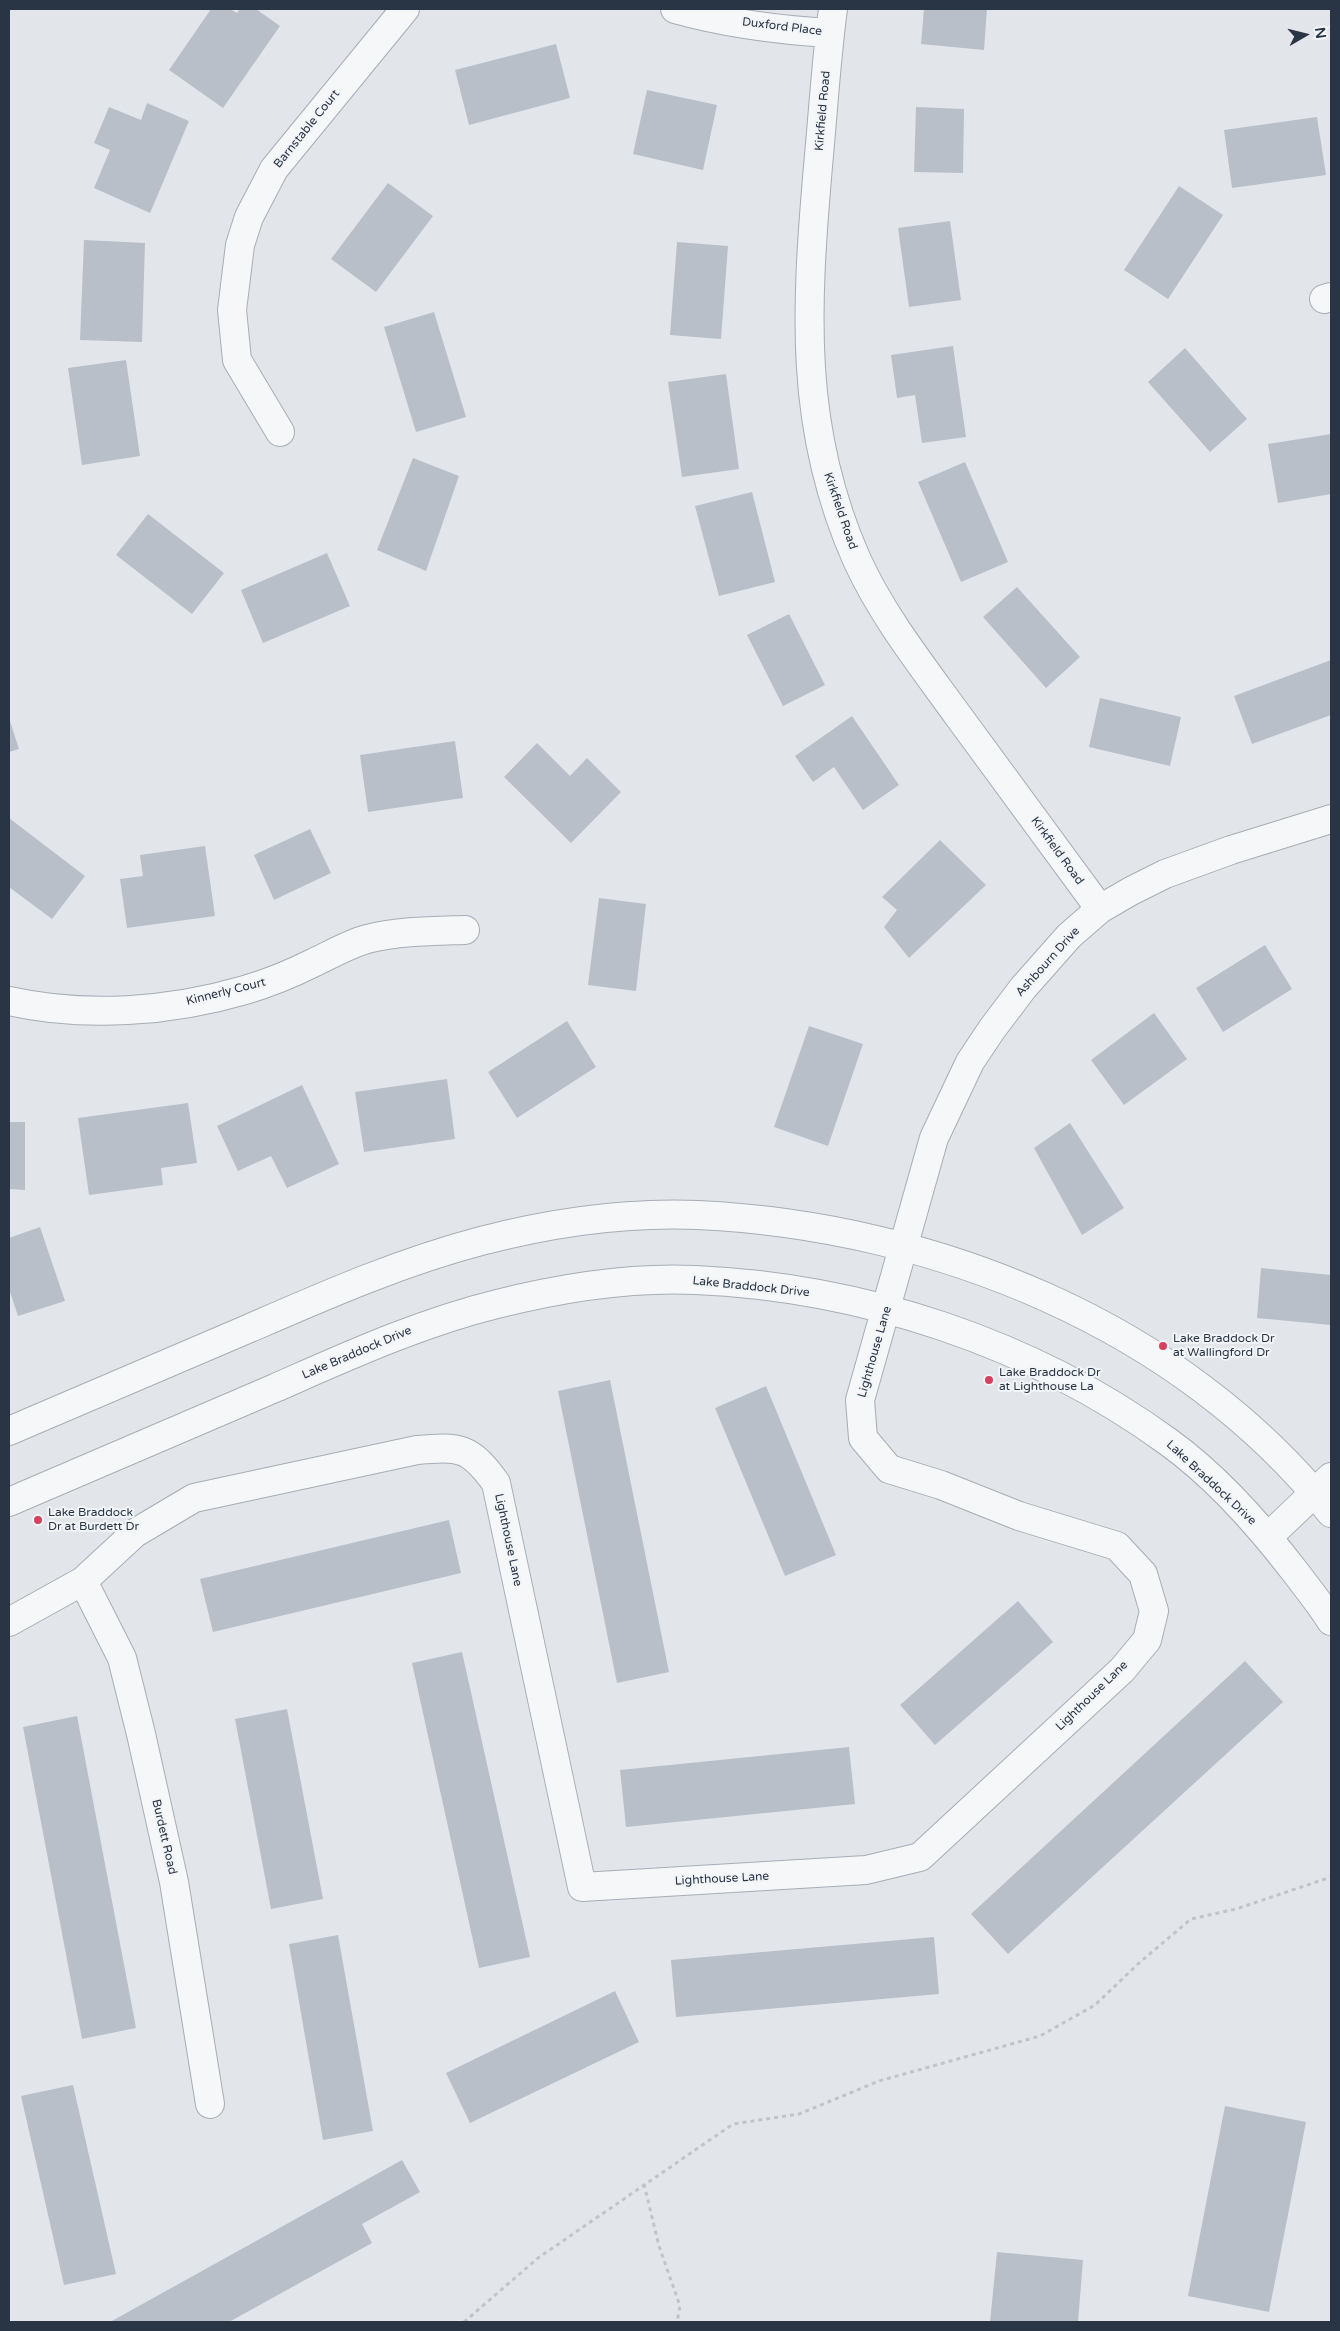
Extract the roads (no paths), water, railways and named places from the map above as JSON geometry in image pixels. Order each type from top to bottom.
[{"type":"street","name":"Barnstable Court","points":[[280,432],[237,360],[232,310],[240,245],[250,217],[274,169],[405,9]]},
{"type":"street","name":"Duxford Place","points":[[676,9],[702,16],[798,31],[832,21]]},
{"type":"street","name":"Kirkfield Road","points":[[832,21],[813,223],[808,317],[813,411],[830,489],[858,562],[899,636],[1100,909]]},
{"type":"street","name":"Ashbourn Drive","points":[[905,1246],[934,1138],[970,1062],[1023,988],[1069,936],[1100,909],[1166,874],[1231,850],[1331,819]]},
{"type":"street","name":"Kinnerly Court","points":[[9,1001],[80,1010],[135,1010],[187,1003],[245,990],[288,975],[366,939],[401,933],[465,930]]},
{"type":"street","points":[[9,1431],[332,1292],[420,1258],[486,1240],[566,1224],[636,1216],[696,1215],[820,1230],[905,1246],[987,1274],[1058,1303],[1137,1344],[1209,1391],[1267,1442],[1323,1484],[1331,1513]]},
{"type":"street","name":"Lighthouse Lane","points":[[9,1622],[82,1581],[135,1533],[194,1498],[417,1450],[450,1447],[479,1460],[496,1484],[582,1887],[866,1870],[920,1857],[1122,1670],[1147,1640],[1154,1610],[1143,1574],[1117,1546],[1019,1516],[941,1485],[889,1469],[863,1438],[860,1400],[905,1246]]},
{"type":"street","name":"Lake Braddock Drive","points":[[9,1502],[356,1352],[440,1319],[500,1303],[585,1287],[640,1281],[694,1280],[750,1285],[817,1295],[886,1310],[965,1335],[1032,1362],[1104,1400],[1169,1442],[1222,1490],[1268,1537],[1331,1621]]},
{"type":"street","points":[[1268,1537],[1323,1484]]},
{"type":"street","name":"Burdett Road","points":[[82,1581],[122,1658],[141,1734],[174,1882],[210,2104]]},
{"type":"place","name":"Lake Braddock Dr at Wallingford Dr","points":[[1163,1346]]},
{"type":"place","name":"Lake Braddock Dr at Lighthouse La","points":[[989,1380]]},
{"type":"place","name":"Lake Braddock Dr at Burdett Dr","points":[[38,1520]]}]
